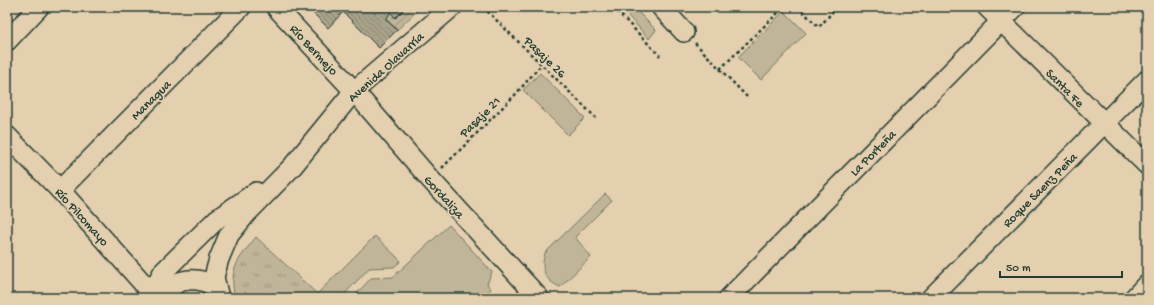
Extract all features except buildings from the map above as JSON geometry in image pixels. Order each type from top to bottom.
[{"type":"street","points":[[7,41],[40,7]]},
{"type":"street","name":"Managua","points":[[60,190],[241,7]]},
{"type":"street","name":"Río Bermejo","points":[[276,7],[354,91]]},
{"type":"street","name":"Avenida Olavarría","points":[[216,287],[219,259],[229,235],[246,214],[292,167],[354,91],[452,7]]},
{"type":"street","points":[[661,7],[684,32]]},
{"type":"street","name":"Santa Fe","points":[[987,7],[1103,124],[1147,165]]},
{"type":"street","name":"La Porteña","points":[[728,298],[1015,7]]},
{"type":"street","name":"Roque Saenz Peña","points":[[931,298],[1147,80]]},
{"type":"street","name":"Gordaliza","points":[[354,91],[430,180],[539,298]]},
{"type":"street","name":"Río Pilcomayo","points":[[7,136],[60,190],[155,296]]},
{"type":"street","name":"Avenida Olavarría","points":[[155,296],[163,272],[217,219],[292,167]]},
{"type":"street","points":[[155,296],[175,284],[187,279],[206,281],[216,287]]},
{"type":"street","points":[[1134,298],[1147,284]]},
{"type":"path","name":"Pasaje 26","points":[[483,7],[596,118]]},
{"type":"path","points":[[613,7],[660,56]]},
{"type":"path","points":[[720,69],[784,7]]},
{"type":"path","points":[[798,7],[819,27],[837,7]]},
{"type":"path","points":[[684,32],[749,99]]},
{"type":"path","name":"Pasaje 21","points":[[430,180],[515,94],[541,65]]},
{"type":"green space","points":[[406,7],[421,7],[397,30],[386,19],[391,12],[396,18]]},
{"type":"green space","points":[[620,7],[633,7],[656,30],[649,39]]},
{"type":"green space","points":[[784,11],[806,33],[761,80],[738,57]]},
{"type":"green space","points":[[540,73],[585,118],[568,135],[523,90]]},
{"type":"green space","points":[[605,194],[612,200],[575,237],[591,257],[560,287],[550,281],[543,269],[545,253]]},
{"type":"green space","points":[[449,225],[492,272],[487,284],[491,289],[482,298],[462,298],[459,295],[457,298],[353,298],[371,278],[393,277]]},
{"type":"green space","points":[[375,236],[401,261],[394,267],[369,268],[341,298],[321,298],[317,294]]},
{"type":"green space","points":[[256,237],[321,298],[235,298],[233,279],[236,264]]}]
